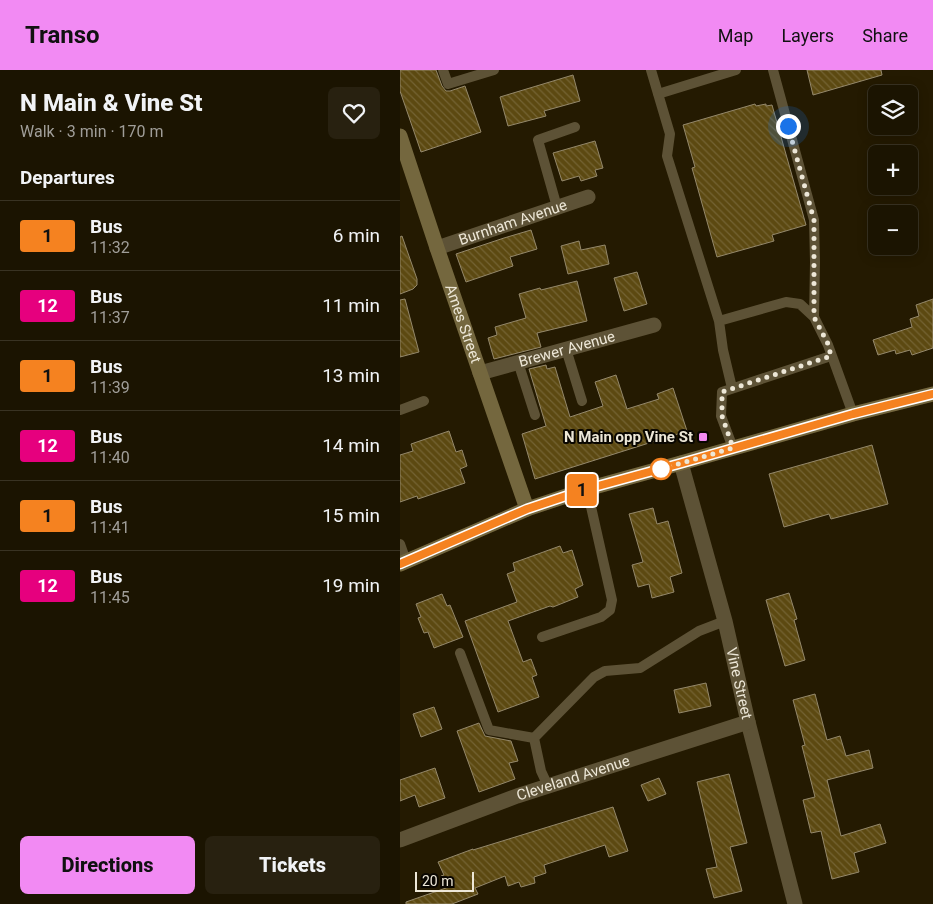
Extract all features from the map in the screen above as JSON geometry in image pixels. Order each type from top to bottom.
[{"type":"main road","name":"Ames Street","points":[[400,136],[527,509]]},
{"type":"main road","points":[[403,562],[527,509],[587,489],[853,414],[933,394]]},
{"type":"street","name":"Burnham Avenue","points":[[437,248],[588,197]]},
{"type":"street","name":"Brewer Avenue","points":[[480,373],[654,325]]},
{"type":"street","name":"Vine Street","points":[[682,463],[725,621],[748,722],[795,904]]},
{"type":"street","name":"Cleveland Avenue","points":[[400,840],[516,796],[748,722]]},
{"type":"lane","points":[[443,70],[448,84],[490,71]]},
{"type":"lane","points":[[651,70],[670,134],[667,156],[720,321],[723,350],[732,388]]},
{"type":"lane","points":[[658,94],[736,70]]},
{"type":"lane","points":[[773,70],[814,220],[814,317]]},
{"type":"lane","points":[[557,207],[538,140],[575,127]]},
{"type":"lane","points":[[720,321],[786,302],[800,304],[814,317],[828,344],[853,414]]},
{"type":"lane","points":[[566,349],[582,402]]},
{"type":"lane","points":[[733,448],[722,416],[722,392],[831,356]]},
{"type":"lane","points":[[518,362],[535,415]]},
{"type":"lane","points":[[400,410],[424,401]]},
{"type":"lane","points":[[542,637],[601,617],[610,610],[612,600],[587,489]]},
{"type":"lane","points":[[400,544],[403,562]]},
{"type":"lane","points":[[534,738],[594,677],[605,671],[640,668],[699,631],[725,621]]},
{"type":"lane","points":[[460,653],[489,730],[534,738]]},
{"type":"lane","points":[[534,738],[541,771],[548,786]]},
{"type":"building","points":[[400,70],[436,70],[446,91],[465,86],[481,132],[421,152],[400,91]]},
{"type":"building","points":[[807,70],[881,70],[882,75],[813,95]]},
{"type":"building","points":[[573,75],[580,101],[544,111],[546,116],[508,126],[500,97]]},
{"type":"building","points":[[755,104],[756,106],[772,105],[806,225],[772,235],[774,241],[717,257],[692,168],[695,167],[683,125]]},
{"type":"building","points":[[595,141],[603,168],[595,170],[597,176],[581,181],[579,176],[562,181],[553,153]]},
{"type":"building","points":[[531,230],[537,249],[510,257],[513,266],[466,282],[456,254]]},
{"type":"building","points":[[402,236],[417,279],[417,285],[413,289],[400,294],[400,237]]},
{"type":"building","points":[[579,241],[581,250],[605,245],[609,264],[568,274],[561,246]]},
{"type":"building","points":[[637,272],[647,304],[624,311],[614,278]]},
{"type":"building","points":[[577,281],[587,321],[537,333],[541,347],[494,359],[488,338],[497,335],[495,327],[526,318],[519,294]]},
{"type":"building","points":[[405,299],[419,352],[400,357],[400,300]]},
{"type":"building","points":[[933,299],[933,348],[912,355],[910,350],[896,354],[895,350],[878,355],[873,340],[912,327],[910,319],[919,316],[916,305]]},
{"type":"building","points":[[546,365],[547,369],[555,367],[570,417],[603,406],[595,382],[616,375],[627,409],[659,399],[657,394],[673,388],[687,431],[535,479],[522,434],[546,426],[529,369]]},
{"type":"building","points":[[449,431],[456,452],[462,450],[467,466],[460,469],[465,483],[418,499],[417,496],[400,502],[400,455],[413,451],[411,444]]},
{"type":"building","points":[[872,445],[888,504],[831,519],[829,514],[784,527],[769,474]]},
{"type":"building","points":[[653,508],[657,524],[668,521],[682,573],[670,577],[674,592],[652,598],[649,584],[638,587],[632,565],[643,562],[629,514]]},
{"type":"building","points":[[560,546],[563,553],[572,550],[583,585],[575,589],[578,597],[508,621],[523,662],[531,659],[537,675],[532,677],[539,697],[498,712],[465,621],[517,602],[507,574],[515,571],[513,563]]},
{"type":"building","points":[[789,593],[797,619],[794,620],[805,660],[785,666],[766,600]]},
{"type":"building","points":[[442,594],[447,606],[450,605],[463,637],[434,648],[428,632],[424,633],[418,618],[421,617],[416,604]]},
{"type":"building","points":[[706,683],[711,706],[679,713],[674,690]]},
{"type":"building","points":[[815,694],[827,740],[840,736],[846,756],[869,750],[873,768],[827,780],[841,836],[880,824],[886,843],[854,853],[859,872],[832,879],[821,831],[811,833],[803,800],[815,797],[802,746],[805,745],[793,700]]},
{"type":"building","points":[[434,707],[442,729],[421,737],[413,714]]},
{"type":"building","points":[[479,723],[485,736],[511,741],[518,761],[509,763],[515,779],[479,792],[457,731]]},
{"type":"building","points":[[435,768],[445,798],[419,807],[415,795],[400,801],[400,780]]},
{"type":"building","points":[[729,774],[747,843],[730,847],[742,891],[714,898],[706,869],[717,867],[697,782]]},
{"type":"building","points":[[659,778],[666,794],[648,801],[641,785]]},
{"type":"building","points":[[613,807],[628,851],[609,857],[605,845],[544,865],[546,873],[534,877],[535,883],[521,887],[519,882],[508,886],[505,876],[475,888],[478,894],[452,904],[406,904],[406,902],[446,888],[441,876],[444,875],[438,862],[473,849]]},
{"type":"bus line","name":"1","points":[[400,564],[527,509],[587,489],[853,414],[933,394]]},
{"type":"place","name":"N Main opp Vine St","points":[[703,437]]},
{"type":"route","points":[[661,469],[733,448],[722,416],[722,392],[831,356],[828,344],[814,317],[814,220],[788,126]]}]
